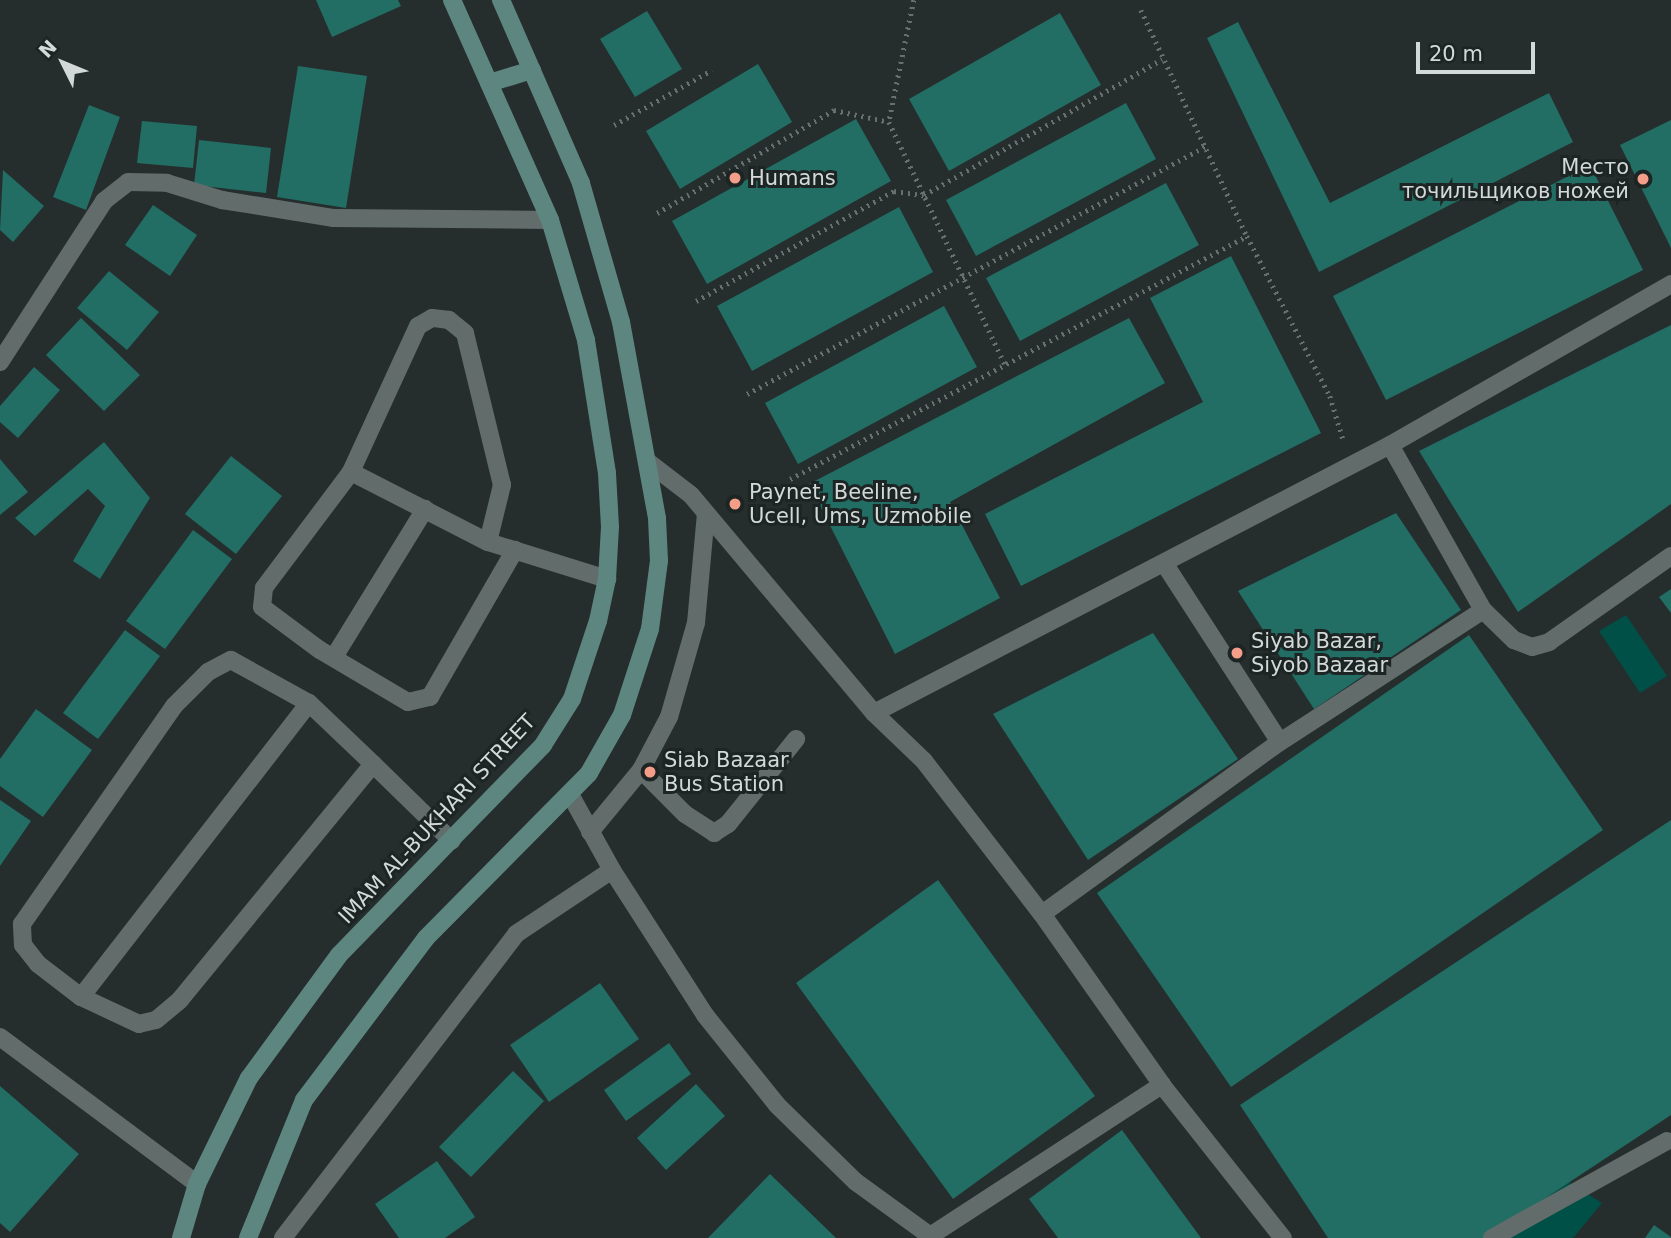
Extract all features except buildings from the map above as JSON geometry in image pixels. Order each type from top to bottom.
[{"type":"main road","name":"IMAM AL-BUKHARI STREET","points":[[181,1238],[197,1184],[249,1078],[339,955],[543,745],[572,699],[607,579],[607,473],[586,340],[550,220],[452,0]]},
{"type":"main road","points":[[248,1238],[304,1100],[340,1048],[426,938],[571,796],[622,715],[650,629],[659,561],[648,462],[621,322],[581,183],[501,0]]},
{"type":"main road","points":[[489,83],[532,70]]},
{"type":"street","points":[[0,362],[104,201],[128,183],[167,183],[222,200],[333,218],[550,220]]},
{"type":"street","points":[[874,713],[1390,445],[1671,285]]},
{"type":"street","points":[[488,542],[502,485],[465,333],[449,320],[432,318],[418,326],[351,472],[264,588],[261,607],[334,657],[408,702],[430,697],[515,550]]},
{"type":"street","points":[[1390,445],[1483,610],[1514,640],[1532,647],[1549,642],[1671,556]]},
{"type":"street","points":[[648,462],[691,495],[874,713],[924,761],[1042,914],[1162,1085],[1283,1238]]},
{"type":"street","points":[[351,472],[488,542],[607,579]]},
{"type":"street","points":[[334,657],[425,509]]},
{"type":"street","points":[[590,832],[641,771],[669,717],[695,623],[706,514]]},
{"type":"street","points":[[1164,563],[1280,742]]},
{"type":"street","points":[[1042,914],[1280,742],[1483,610]]},
{"type":"street","points":[[373,764],[180,1000],[156,1020],[139,1024],[80,997],[38,964],[23,945],[22,923],[174,706],[208,672],[231,660],[309,703],[373,764],[452,841]]},
{"type":"street","points":[[80,997],[309,703]]},
{"type":"street","points":[[641,771],[685,814],[714,833],[728,824],[796,739]]},
{"type":"street","points":[[571,796],[612,870],[655,933],[705,1015],[777,1105],[856,1182],[932,1237],[1162,1085]]},
{"type":"street","points":[[283,1238],[516,934],[612,870]]},
{"type":"street","points":[[0,1037],[197,1184]]},
{"type":"street","points":[[1492,1238],[1667,1141]]},
{"type":"path","points":[[914,0],[889,122],[1005,364]]},
{"type":"path","points":[[1141,10],[1247,236],[1330,396],[1352,463]]},
{"type":"path","points":[[696,301],[894,191],[924,195],[1162,59]]},
{"type":"path","points":[[614,125],[712,70]]},
{"type":"path","points":[[657,213],[834,110],[889,122]]},
{"type":"path","points":[[747,394],[1206,146]]},
{"type":"path","points":[[790,479],[1247,236]]},
{"type":"green space","points":[[1626,615],[1667,676],[1640,693],[1599,631]]},
{"type":"green space","points":[[1562,1178],[1602,1203],[1573,1238],[1484,1238]]},
{"type":"place","name":"Humans","points":[[735,178]]},
{"type":"place","name":"Место точильщиков ножей","points":[[1643,179]]},
{"type":"place","name":"Paynet, Beeline, Ucell, Ums, Uzmobile","points":[[735,504]]},
{"type":"place","name":"Siyab Bazar, Siyob Bazaar","points":[[1237,653]]},
{"type":"place","name":"Siab Bazaar Bus Station","points":[[650,772]]}]
